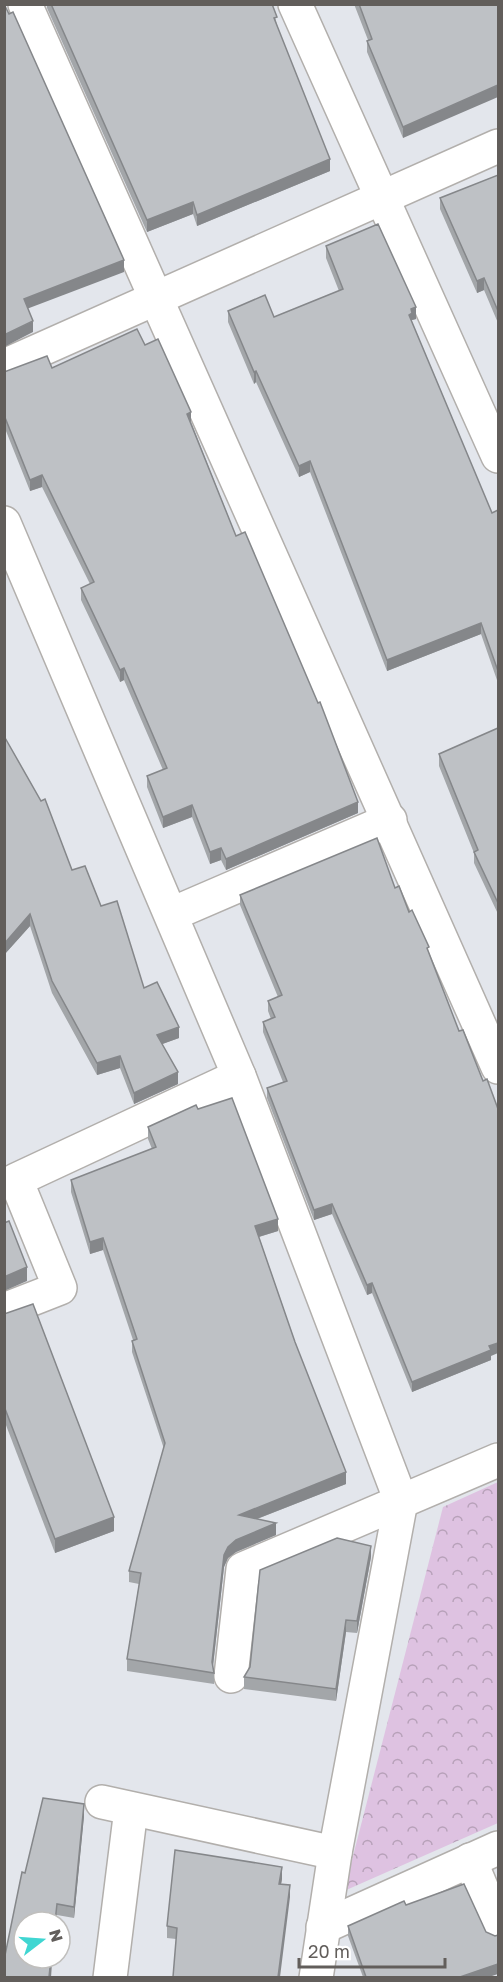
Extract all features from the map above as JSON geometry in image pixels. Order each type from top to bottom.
[{"type":"street","points":[[25,4],[390,820],[487,1015],[498,1067]]},
{"type":"street","points":[[296,4],[498,456]]},
{"type":"street","points":[[4,366],[498,146]]},
{"type":"street","points":[[4,523],[239,1076],[401,1501],[335,1853],[316,1977]]},
{"type":"street","points":[[172,914],[390,820]]},
{"type":"street","points":[[4,1310],[60,1288],[10,1182],[239,1076]]},
{"type":"street","points":[[231,1676],[243,1569],[498,1460]]},
{"type":"street","points":[[110,1977],[117,1806],[335,1853]]},
{"type":"street","points":[[322,1927],[484,1854],[498,1928]]},
{"type":"green space","points":[[498,1482],[498,1823],[344,1891],[443,1507]]},
{"type":"building","points":[[4,4],[9,14],[13,12],[124,260],[24,299],[33,321],[4,335]]},
{"type":"building","points":[[51,4],[272,4],[277,17],[274,18],[330,159],[197,215],[193,202],[147,220]]},
{"type":"building","points":[[359,4],[498,4],[498,85],[403,127],[367,41],[372,39]]},
{"type":"building","points":[[498,175],[498,311],[484,278],[477,281],[440,198]]},
{"type":"building","points":[[378,224],[416,307],[411,309],[412,313],[409,315],[492,513],[498,510],[498,671],[481,623],[387,660],[310,461],[299,466],[228,311],[265,295],[274,317],[343,289],[326,246]]},
{"type":"building","points":[[137,329],[145,345],[158,339],[191,412],[187,414],[236,536],[245,532],[318,703],[320,702],[358,802],[226,859],[221,848],[210,852],[192,805],[163,817],[147,776],[167,768],[124,668],[120,670],[81,588],[94,582],[42,475],[30,480],[4,415],[4,372],[47,356],[52,368]]},
{"type":"building","points":[[498,728],[498,903],[474,852],[478,850],[439,754]]},
{"type":"building","points":[[4,736],[41,801],[45,799],[72,870],[85,866],[101,906],[117,901],[144,988],[157,982],[179,1027],[157,1035],[178,1072],[134,1093],[120,1056],[97,1063],[52,981],[30,914],[4,944]]},
{"type":"building","points":[[377,838],[395,888],[399,886],[409,912],[412,910],[429,947],[427,948],[459,1031],[463,1030],[483,1081],[487,1079],[498,1109],[498,1343],[489,1346],[491,1350],[412,1382],[372,1283],[367,1285],[332,1204],[314,1210],[267,1088],[287,1081],[263,1022],[275,1017],[268,1001],[282,995],[240,895]]},
{"type":"building","points":[[232,1098],[278,1219],[255,1226],[295,1342],[346,1472],[239,1515],[276,1523],[236,1540],[228,1547],[224,1555],[212,1662],[214,1673],[127,1659],[141,1573],[129,1571],[165,1443],[132,1341],[137,1339],[103,1238],[90,1242],[71,1180],[156,1147],[148,1127],[196,1105],[198,1109]]},
{"type":"building","points":[[9,1221],[27,1267],[4,1277],[4,1223]]},
{"type":"building","points":[[33,1304],[114,1517],[55,1539],[4,1406],[4,1314]]},
{"type":"building","points":[[337,1538],[371,1546],[357,1621],[346,1620],[336,1689],[244,1677],[250,1667],[260,1570]]},
{"type":"building","points":[[43,1798],[84,1804],[74,1907],[57,1904],[56,1910],[14,1910],[22,1872],[25,1873]]},
{"type":"building","points":[[175,1850],[282,1867],[279,1884],[290,1885],[278,1977],[173,1977],[177,1928],[167,1926]]},
{"type":"building","points":[[464,1884],[486,1932],[498,1935],[498,1964],[460,1977],[366,1977],[348,1926],[404,1901],[406,1905]]},
{"type":"building","points":[[12,1921],[12,1970],[50,1970],[49,1977],[4,1977],[4,1960]]}]
